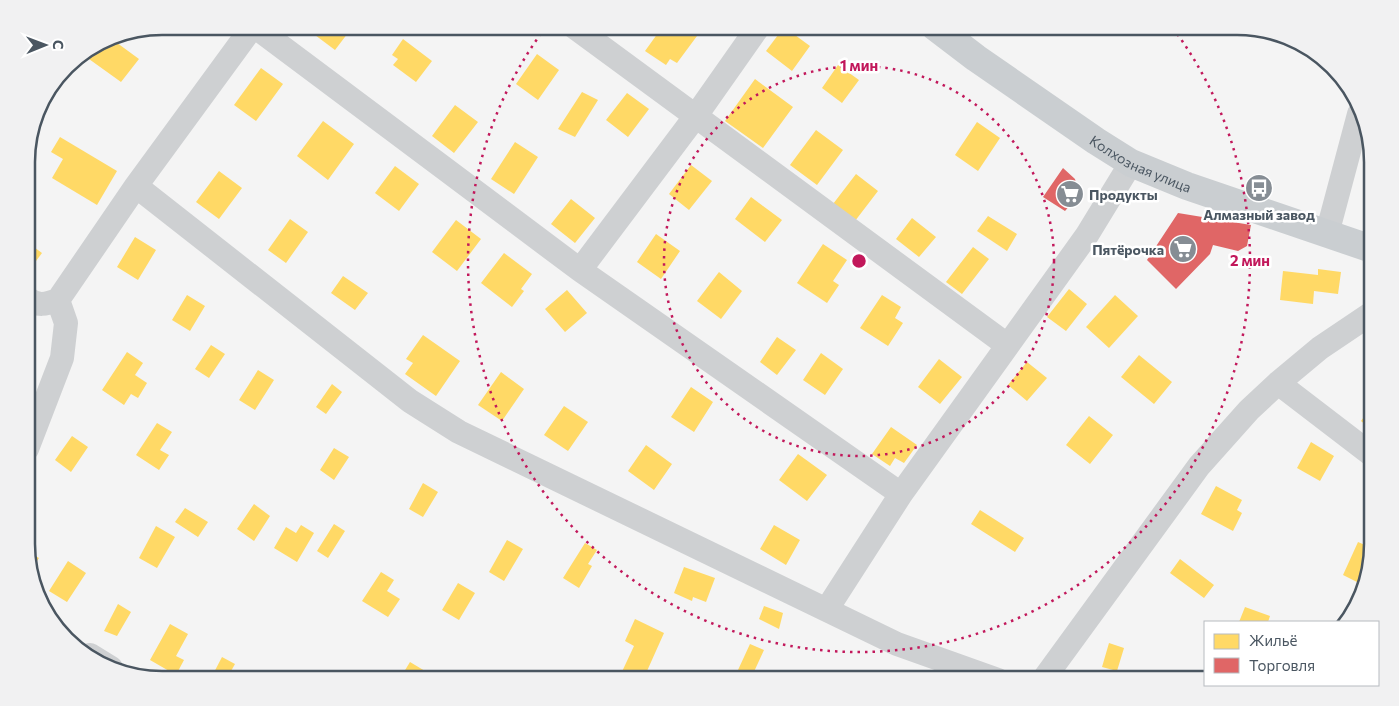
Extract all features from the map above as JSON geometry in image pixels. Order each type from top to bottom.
[{"type":"main road","name":"Колхозная улица","points":[[946,35],[1096,141],[1131,163],[1188,186],[1364,246]]},
{"type":"street","points":[[35,303],[43,305],[58,300],[136,186],[247,35]]},
{"type":"street","points":[[266,35],[580,270],[901,494]]},
{"type":"street","points":[[585,35],[1007,345]]},
{"type":"street","points":[[580,270],[695,117],[753,35]]},
{"type":"street","points":[[1327,234],[1357,122]]},
{"type":"street","points":[[827,609],[901,494],[1087,234],[1131,163]]},
{"type":"street","points":[[136,186],[386,383],[410,401],[459,432],[897,644],[973,671]]},
{"type":"street","points":[[35,428],[62,358],[66,323],[58,300]]},
{"type":"street","points":[[1050,671],[1199,466],[1248,410],[1320,348],[1364,318]]},
{"type":"street","points":[[1278,383],[1364,449]]},
{"type":"building: Жильё","points":[[315,35],[346,35],[335,50]]},
{"type":"building: Жильё","points":[[657,35],[697,36],[677,63],[670,59],[666,65],[645,51]]},
{"type":"building: Жильё","points":[[778,35],[795,35],[810,46],[792,71],[766,51]]},
{"type":"building: Жильё","points":[[403,39],[432,61],[416,82],[393,65],[398,59],[392,55]]},
{"type":"building: Жильё","points":[[118,43],[139,59],[121,82],[89,59]]},
{"type":"building: Жильё","points":[[537,54],[559,70],[538,100],[516,84]]},
{"type":"building: Жильё","points":[[838,65],[859,80],[842,103],[822,88]]},
{"type":"building: Жильё","points":[[261,68],[283,84],[256,121],[234,105]]},
{"type":"building: Жильё","points":[[755,79],[793,107],[763,148],[725,121]]},
{"type":"building: Жильё","points":[[582,92],[598,100],[575,137],[558,129]]},
{"type":"building: Жильё","points":[[627,93],[649,109],[628,137],[606,120]]},
{"type":"building: Жильё","points":[[455,105],[478,122],[454,153],[432,136]]},
{"type":"building: Жильё","points":[[323,121],[354,144],[328,180],[297,156]]},
{"type":"building: Жильё","points":[[977,122],[1000,138],[978,171],[955,155]]},
{"type":"building: Жильё","points":[[816,130],[843,150],[817,185],[790,165]]},
{"type":"building: Жильё","points":[[60,137],[117,171],[97,205],[52,178],[63,159],[51,152]]},
{"type":"building: Жильё","points":[[515,142],[538,157],[514,194],[491,179]]},
{"type":"building: Жильё","points":[[691,165],[712,181],[689,210],[669,194]]},
{"type":"building: Жильё","points":[[395,166],[419,184],[399,211],[375,193]]},
{"type":"building: Жильё","points":[[219,171],[242,188],[219,219],[196,202]]},
{"type":"building: Жильё","points":[[856,174],[878,191],[855,221],[833,204]]},
{"type":"building: Жильё","points":[[751,197],[782,220],[765,242],[735,219]]},
{"type":"building: Жильё","points":[[571,199],[595,218],[575,243],[551,224]]},
{"type":"building: Жильё","points":[[988,216],[1017,234],[1007,251],[977,231]]},
{"type":"building: Жильё","points":[[912,218],[936,237],[919,257],[896,239]]},
{"type":"building: Жильё","points":[[290,219],[308,232],[286,263],[268,250]]},
{"type":"building: Жильё","points":[[456,220],[481,239],[457,271],[432,252]]},
{"type":"building: Жильё","points":[[656,234],[680,251],[661,279],[637,262]]},
{"type":"building: Жильё","points":[[135,237],[156,250],[138,280],[117,267]]},
{"type":"building: Жильё","points":[[823,244],[847,260],[833,281],[839,285],[827,303],[797,283]]},
{"type":"building: Жильё","points":[[973,247],[989,259],[962,294],[946,282]]},
{"type":"building: Жильё","points":[[35,248],[42,253],[35,262]]},
{"type":"building: Жильё","points":[[504,253],[532,274],[521,289],[524,291],[512,307],[481,283]]},
{"type":"building: Жильё","points":[[1318,269],[1341,272],[1338,294],[1314,291],[1313,304],[1280,300],[1283,271],[1318,275]]},
{"type":"building: Жильё","points":[[719,272],[742,291],[721,319],[697,301]]},
{"type":"building: Жильё","points":[[343,276],[368,293],[355,310],[331,293]]},
{"type":"building: Жильё","points":[[1069,289],[1087,304],[1066,331],[1047,317]]},
{"type":"building: Жильё","points":[[567,290],[587,313],[565,332],[545,309]]},
{"type":"building: Жильё","points":[[187,295],[205,306],[190,331],[172,320]]},
{"type":"building: Жильё","points":[[882,295],[901,307],[895,318],[903,323],[888,346],[860,328]]},
{"type":"building: Жильё","points":[[1115,295],[1138,316],[1109,348],[1086,327]]},
{"type":"building: Жильё","points":[[423,335],[460,361],[436,396],[405,374],[413,363],[406,359]]},
{"type":"building: Жильё","points":[[777,337],[796,350],[777,375],[760,362]]},
{"type":"building: Жильё","points":[[211,345],[225,354],[209,378],[195,369]]},
{"type":"building: Жильё","points":[[127,352],[143,363],[135,375],[147,383],[138,398],[131,394],[124,405],[102,390]]},
{"type":"building: Жильё","points":[[821,353],[843,369],[825,395],[803,380]]},
{"type":"building: Жильё","points":[[1139,355],[1172,382],[1154,404],[1121,377]]},
{"type":"building: Жильё","points":[[939,359],[962,377],[940,404],[918,387]]},
{"type":"building: Жильё","points":[[1027,362],[1047,378],[1027,401],[1008,385]]},
{"type":"building: Жильё","points":[[258,370],[274,380],[255,410],[239,400]]},
{"type":"building: Жильё","points":[[501,372],[524,389],[502,421],[478,405]]},
{"type":"building: Жильё","points":[[332,384],[342,392],[326,414],[316,407]]},
{"type":"building: Жильё","points":[[691,387],[713,402],[694,432],[671,417]]},
{"type":"building: Жильё","points":[[564,406],[588,422],[568,451],[544,435]]},
{"type":"building: Жильё","points":[[1089,416],[1113,435],[1090,464],[1066,445]]},
{"type":"building: Жильё","points":[[157,423],[172,432],[160,450],[169,455],[159,470],[136,455]]},
{"type":"building: Жильё","points":[[891,427],[917,445],[904,463],[895,458],[890,466],[872,454]]},
{"type":"building: Жильё","points":[[72,436],[88,447],[71,472],[55,460]]},
{"type":"building: Жильё","points":[[1311,442],[1334,456],[1320,481],[1297,468]]},
{"type":"building: Жильё","points":[[646,445],[672,464],[654,490],[628,471]]},
{"type":"building: Жильё","points":[[334,448],[349,457],[334,480],[320,470]]},
{"type":"building: Жильё","points":[[798,454],[827,475],[807,501],[779,480]]},
{"type":"building: Жильё","points":[[423,483],[438,492],[423,517],[409,509]]},
{"type":"building: Жильё","points":[[1216,486],[1242,500],[1237,510],[1242,513],[1233,531],[1201,514]]},
{"type":"building: Жильё","points":[[254,504],[270,516],[254,541],[237,529]]},
{"type":"building: Жильё","points":[[185,508],[208,522],[198,537],[175,522]]},
{"type":"building: Жильё","points":[[980,510],[1024,538],[1015,552],[971,524]]},
{"type":"building: Жильё","points":[[334,524],[345,531],[328,558],[317,551]]},
{"type":"building: Жильё","points":[[301,525],[314,533],[297,562],[274,548],[286,527],[296,533]]},
{"type":"building: Жильё","points":[[774,525],[800,540],[786,565],[760,549]]},
{"type":"building: Жильё","points":[[156,526],[175,537],[157,568],[139,558]]},
{"type":"building: Жильё","points":[[507,540],[523,549],[504,581],[489,572]]},
{"type":"building: Жильё","points":[[1358,542],[1364,545],[1362,569],[1358,582],[1343,575]]},
{"type":"building: Жильё","points":[[585,543],[597,550],[588,564],[592,566],[579,588],[563,578]]},
{"type":"building: Жильё","points":[[1180,559],[1214,585],[1204,598],[1170,573]]},
{"type":"building: Жильё","points":[[68,561],[86,573],[67,602],[49,591]]},
{"type":"building: Жильё","points":[[684,567],[715,578],[706,602],[693,597],[692,601],[674,593]]},
{"type":"building: Жильё","points":[[381,572],[394,580],[387,591],[400,599],[388,617],[362,601]]},
{"type":"building: Жильё","points":[[458,583],[475,593],[459,620],[442,610]]},
{"type":"building: Жильё","points":[[118,604],[131,612],[117,636],[104,631]]},
{"type":"building: Жильё","points":[[764,606],[783,613],[779,629],[759,619]]},
{"type":"building: Жильё","points":[[1245,607],[1270,616],[1268,621],[1239,621]]},
{"type":"building: Жильё","points":[[635,619],[664,633],[647,671],[622,671],[634,646],[625,641]]},
{"type":"building: Жильё","points":[[170,624],[188,634],[176,656],[184,660],[178,671],[169,671],[150,660]]},
{"type":"building: Жильё","points":[[1109,643],[1124,648],[1117,671],[1102,667]]},
{"type":"building: Жильё","points":[[750,644],[764,650],[754,671],[738,670]]},
{"type":"building: Жильё","points":[[222,657],[235,664],[231,671],[215,671]]},
{"type":"building: Жильё","points":[[410,662],[425,671],[404,671]]},
{"type":"building: Торговля","points":[[1063,168],[1075,179],[1079,195],[1065,211],[1043,197]]},
{"type":"building: Торговля","name":"Пятёрочка","points":[[1178,213],[1251,225],[1247,246],[1238,251],[1213,245],[1210,254],[1176,289],[1147,260]]},
{"type":"place","name":"Алмазный завод","points":[[1259,188]]},
{"type":"place","name":"Продукты","points":[[1070,194]]},
{"type":"place","name":"Пятёрочка","points":[[1183,249]]}]
